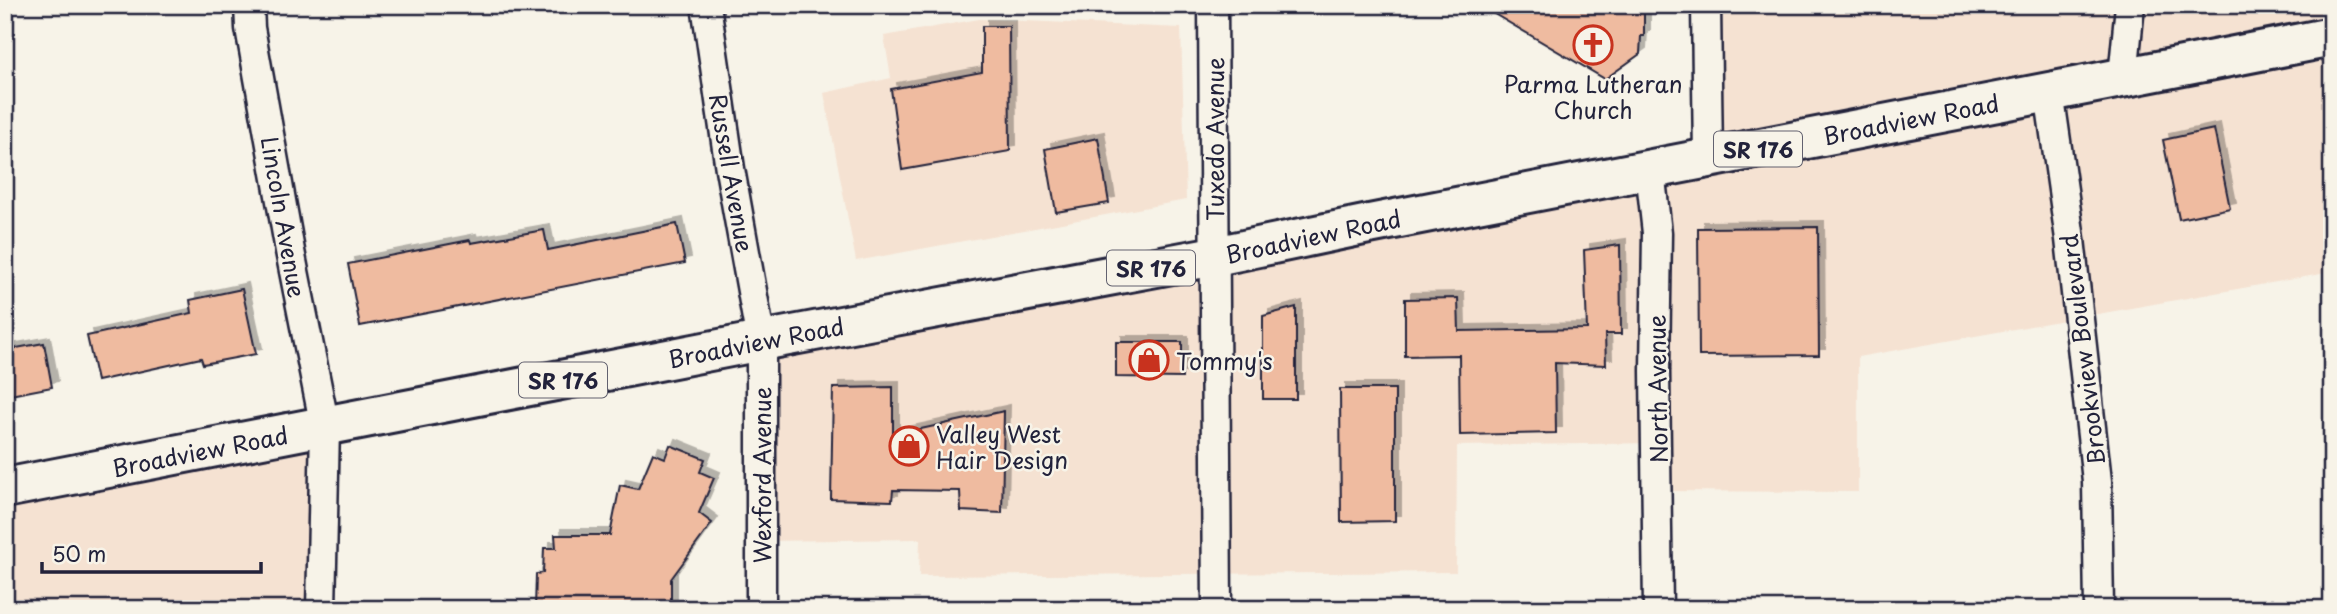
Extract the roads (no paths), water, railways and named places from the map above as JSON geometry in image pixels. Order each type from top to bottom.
[{"type":"main road","name":"Broadview Road","points":[[5,488],[1215,256],[1369,223],[2332,37]]},
{"type":"street","name":"Lincoln Avenue","points":[[249,5],[250,28],[290,251],[325,427],[321,609]]},
{"type":"street","name":"Russell Avenue","points":[[706,5],[728,155],[761,341]]},
{"type":"street","name":"Tuxedo Avenue","points":[[1213,5],[1217,609]]},
{"type":"street","points":[[1706,5],[1708,159]]},
{"type":"street","points":[[2123,77],[2130,5]]},
{"type":"street","name":"Brookview Boulevard","points":[[2049,92],[2070,239],[2097,481],[2099,609]]},
{"type":"street","name":"North Avenue","points":[[1650,170],[1657,233],[1658,609]]},
{"type":"street","name":"Wexford Avenue","points":[[761,341],[761,609]]},
{"type":"place","name":"Parma Lutheran Church","points":[[1593,45]]},
{"type":"place","name":"Tommy's","points":[[1149,360]]},
{"type":"place","name":"Valley West Hair Design","points":[[909,446]]}]
